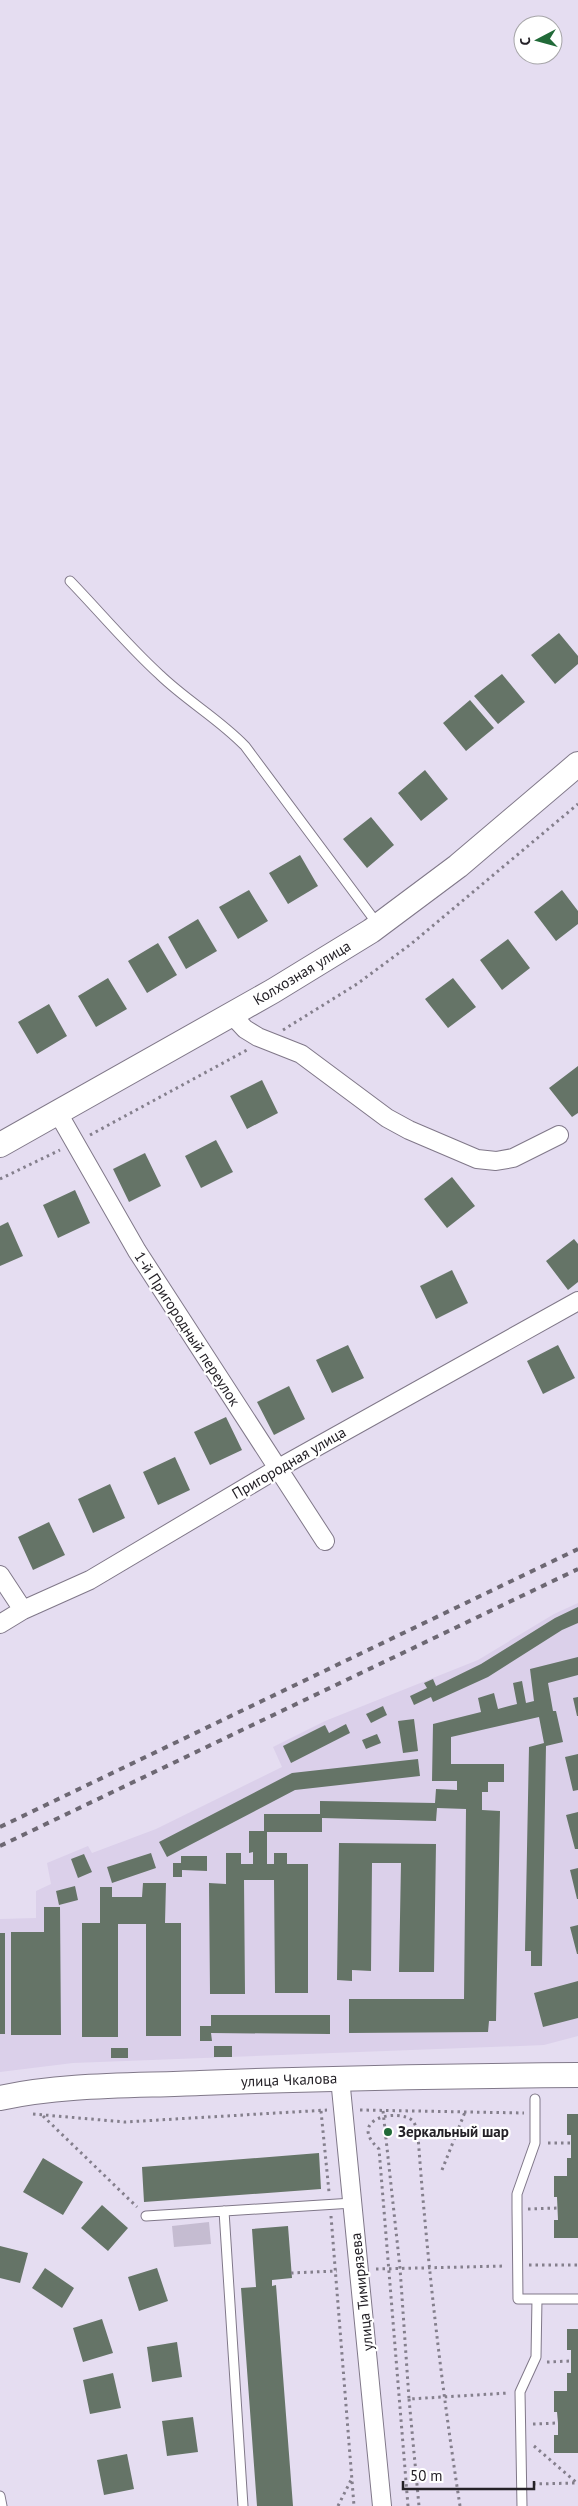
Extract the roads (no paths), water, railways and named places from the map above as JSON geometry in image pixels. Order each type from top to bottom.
[{"type":"main road","name":"Колхозная улица","points":[[0,1145],[232,1015],[323,962],[379,926],[458,866],[578,764]]},
{"type":"main road","name":"улица Чкалова","points":[[0,2098],[56,2090],[106,2087],[340,2078],[578,2075]]},
{"type":"street","points":[[232,1015],[245,1029],[300,1054],[367,1104],[409,1130],[477,1159],[496,1161],[513,1158],[559,1134]]},
{"type":"street","name":"1-й Пригородный переулок","points":[[58,1113],[137,1252],[325,1541]]},
{"type":"street","name":"Пригородная улица","points":[[0,1624],[23,1610],[90,1580],[277,1469],[578,1301]]},
{"type":"street","points":[[0,1576],[23,1610]]},
{"type":"street","name":"улица Тимирязева","points":[[340,2078],[382,2506]]},
{"type":"lane","points":[[70,581],[159,675],[183,696],[227,728],[246,746],[379,926]]},
{"type":"lane","points":[[535,2099],[535,2143],[517,2194],[518,2298],[578,2299]]},
{"type":"lane","points":[[146,2216],[353,2203]]},
{"type":"lane","points":[[224,2210],[244,2506]]},
{"type":"lane","points":[[522,2506],[520,2392],[536,2357],[536,2299]]},
{"type":"lane","points":[[0,2496],[2,2506]]},
{"type":"railway","points":[[0,1827],[578,1549]]},
{"type":"railway","points":[[0,1846],[578,1569]]},
{"type":"place","name":"Зеркальный шар","points":[[388,2132]]}]
